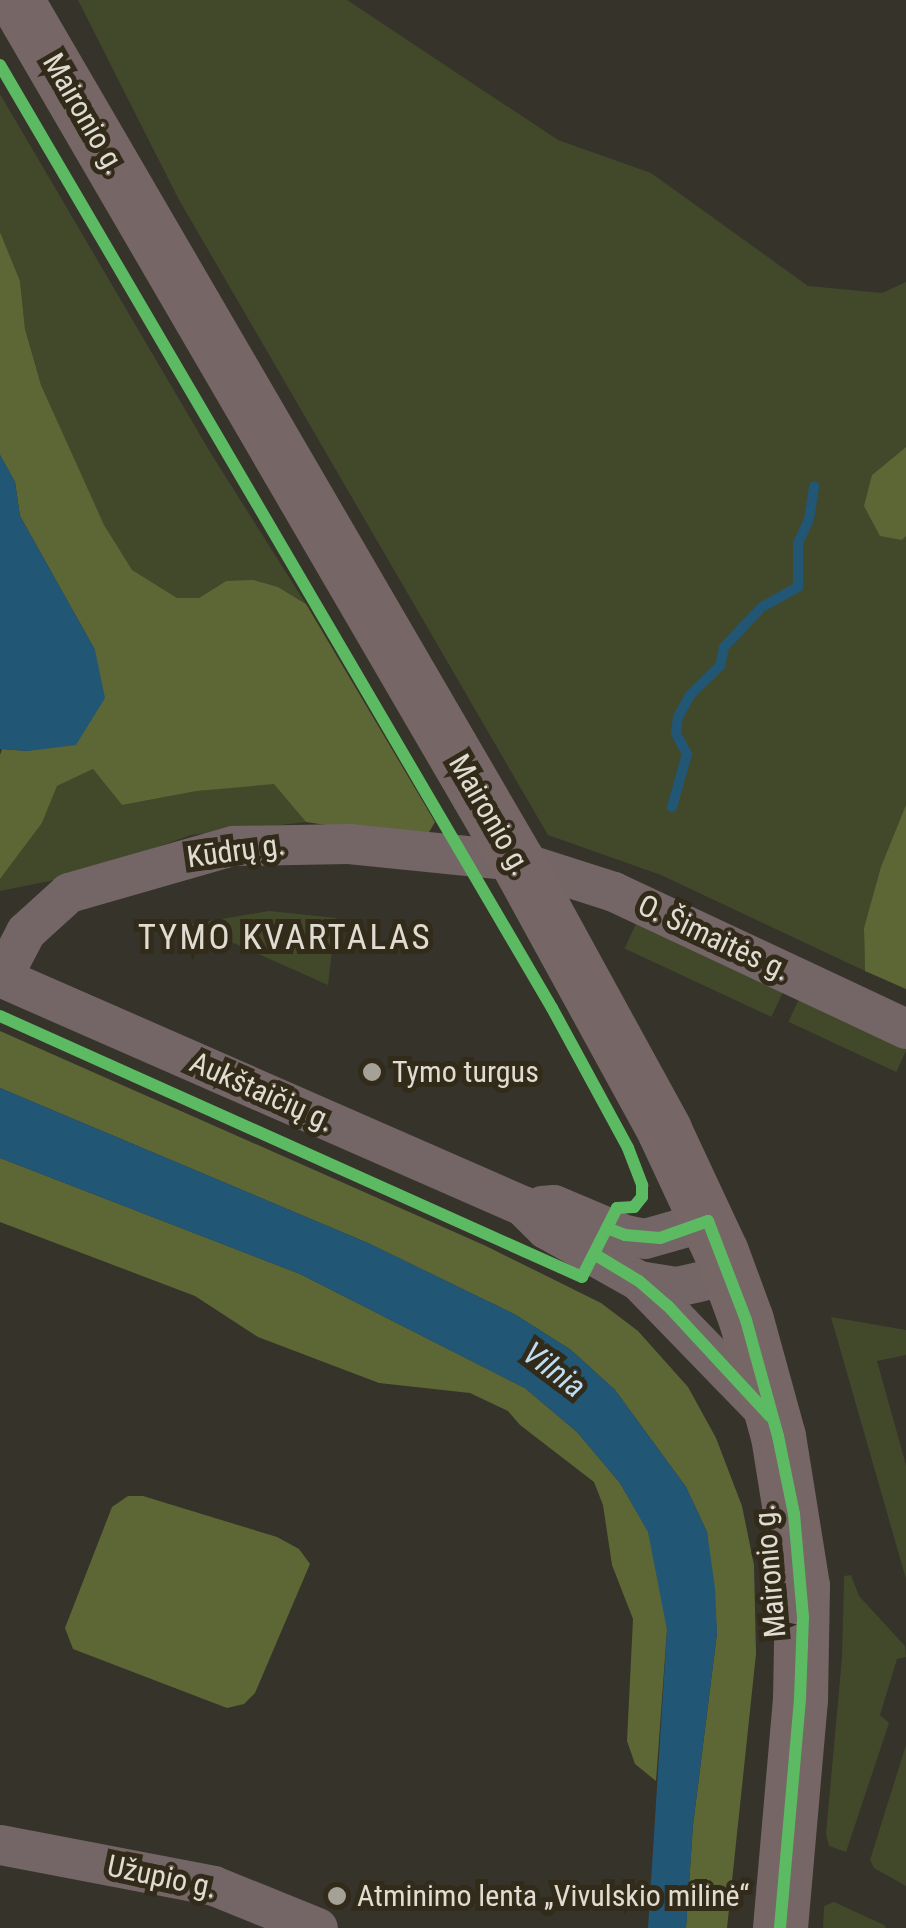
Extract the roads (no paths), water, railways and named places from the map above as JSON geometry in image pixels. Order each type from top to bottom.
[{"type":"main road","name":"Maironio g.","points":[[16,0],[517,861],[664,1130],[730,1275],[774,1420],[794,1514],[803,1617],[800,1700],[780,1928]]},
{"type":"street","name":"Kūdrų g.","points":[[1,977],[26,932],[69,892],[233,846],[349,844],[517,861]]},
{"type":"street","name":"O. Šimaitės g.","points":[[517,861],[614,892],[906,1029]]},
{"type":"street","name":"Aukštaičių g.","points":[[1,977],[524,1206],[546,1229],[639,1281],[774,1420]]},
{"type":"street","name":"Aukštaičių g.","points":[[524,1206],[554,1205],[625,1236],[645,1239],[708,1221]]},
{"type":"street","name":"Aukštaičių g.","points":[[639,1281],[678,1287],[730,1275]]},
{"type":"street","name":"Užupio g.","points":[[0,1845],[214,1886],[318,1928]]},
{"type":"water","points":[[0,455],[15,482],[20,516],[95,650],[105,698],[76,745],[28,751],[0,749]]},
{"type":"water","name":"Vilnia","points":[[0,1088],[368,1243],[516,1315],[571,1350],[615,1390],[686,1487],[707,1532],[715,1588],[717,1633],[693,1825],[686,1928],[648,1928],[667,1630],[648,1532],[620,1483],[577,1432],[525,1388],[300,1274],[0,1158]]},
{"type":"waterway","points":[[672,807],[687,754],[676,733],[678,717],[691,694],[720,666],[724,647],[762,607],[798,587],[798,543],[809,519],[814,486]]},
{"type":"place","name":"Tymo turgus","points":[[372,1072]]},
{"type":"place","name":"Atminimo lenta „Vivulskio milinė“","points":[[337,1896]]},
{"type":"district","name":"TYMO KVARTALAS","points":[[285,938]]}]
